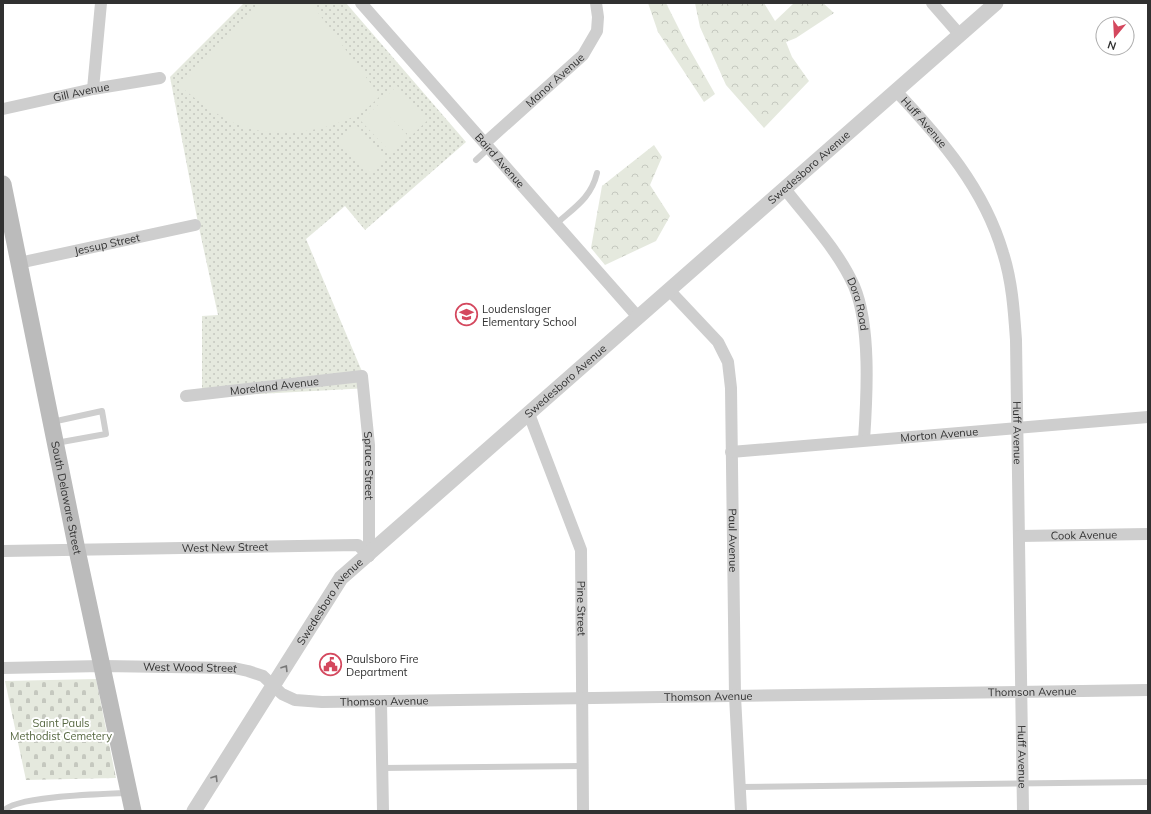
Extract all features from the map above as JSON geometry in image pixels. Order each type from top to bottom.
[{"type":"main road","name":"South Delaware Street","points":[[3,184],[77,550],[133,811]]},
{"type":"street","points":[[93,89],[100,3]]},
{"type":"street","name":"Baird Avenue","points":[[361,3],[638,317]]},
{"type":"street","name":"Manor Avenue","points":[[487,145],[583,55],[598,31],[596,3]]},
{"type":"street","points":[[932,3],[960,35]]},
{"type":"street","name":"Swedesboro Avenue","points":[[194,811],[341,578],[369,556],[638,317],[670,291],[996,3]]},
{"type":"street","name":"Gill Avenue","points":[[3,109],[93,89],[160,78]]},
{"type":"street","name":"Huff Avenue","points":[[896,90],[943,142],[968,176],[983,202],[1000,241],[1011,286],[1014,316],[1023,811]]},
{"type":"street","name":"Dora Road","points":[[785,189],[842,263],[854,287],[863,323],[866,361],[867,395],[864,440]]},
{"type":"street","name":"Jessup Street","points":[[19,263],[195,224]]},
{"type":"street","name":"Paul Avenue","points":[[670,291],[718,342],[728,362],[731,388],[735,696],[741,811]]},
{"type":"street","name":"Moreland Avenue","points":[[186,396],[362,376]]},
{"type":"street","name":"Spruce Street","points":[[362,376],[369,445],[369,556]]},
{"type":"street","name":"Pine Street","points":[[529,414],[581,550],[583,811]]},
{"type":"street","name":"Morton Avenue","points":[[731,452],[1148,417]]},
{"type":"street","name":"Cook Avenue","points":[[1019,536],[1148,534]]},
{"type":"street","name":"West New Street","points":[[3,551],[358,545],[369,556]]},
{"type":"street","name":"West Wood Street","points":[[3,668],[102,666],[234,668],[263,676],[273,686]]},
{"type":"street","name":"Thomson Avenue","points":[[273,686],[282,694],[295,700],[381,703],[1148,690]]},
{"type":"street","points":[[381,703],[383,811]]},
{"type":"lane","points":[[476,160],[487,145]]},
{"type":"lane","points":[[556,224],[589,194],[594,186],[597,173]]},
{"type":"lane","points":[[52,422],[102,411],[106,434],[56,443]]},
{"type":"lane","points":[[382,768],[582,766]]},
{"type":"lane","points":[[740,787],[1148,782]]},
{"type":"lane","points":[[3,810],[22,802],[58,797],[129,792]]},
{"type":"green space","points":[[244,3],[346,3],[466,142],[365,230],[345,206],[306,239],[369,388],[202,397],[202,316],[218,315],[198,223],[170,77]]},
{"type":"green space","points":[[259,3],[311,3],[380,96],[369,107],[349,119],[319,129],[287,133],[255,130],[241,126],[224,118],[194,98],[180,86]]},
{"type":"green space","points":[[648,3],[666,3],[686,43],[715,94],[704,102],[658,32]]},
{"type":"green space","points":[[695,3],[764,3],[775,21],[794,3],[823,3],[834,13],[796,38],[786,42],[792,57],[809,81],[764,128],[726,85],[700,27]]},
{"type":"green space","points":[[397,86],[428,120],[411,136],[380,102]]},
{"type":"green space","points":[[379,104],[409,137],[392,154],[361,121]]},
{"type":"green space","points":[[356,125],[387,158],[369,175],[337,142]]},
{"type":"green space","points":[[654,145],[662,157],[650,185],[670,216],[656,241],[605,265],[591,248],[602,186]]},
{"type":"green space","name":"Saint Pauls Methodist Cemetery","points":[[96,679],[116,778],[26,780],[5,681]]},
{"type":"place","name":"Loudenslager Elementary School","points":[[467,315]]},
{"type":"place","name":"Paulsboro Fire Department","points":[[330,665]]}]
